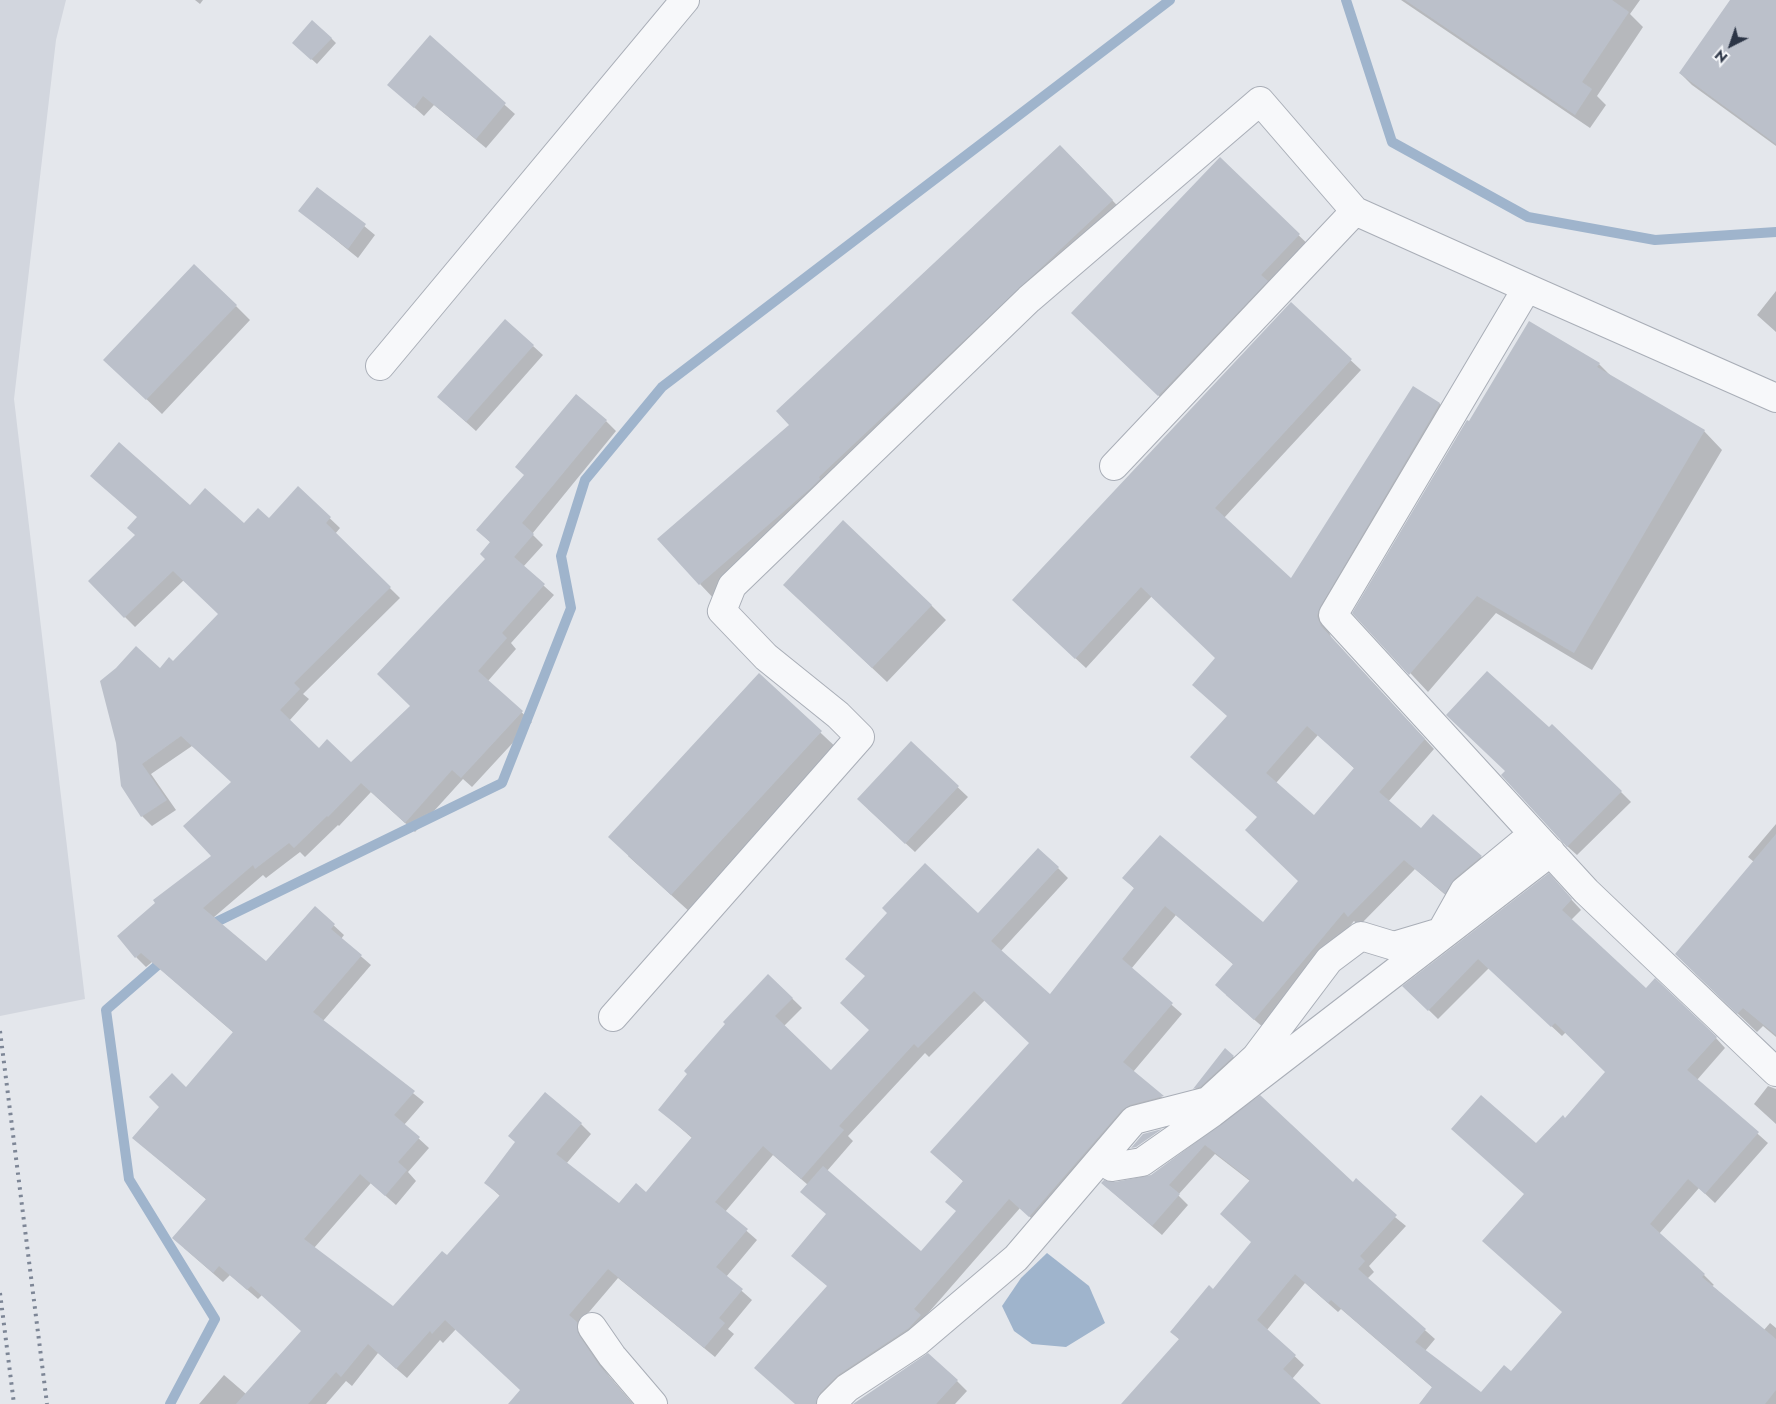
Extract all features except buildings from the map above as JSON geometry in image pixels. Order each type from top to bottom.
[{"type":"street","points":[[380,366],[685,0]]},
{"type":"street","points":[[613,1017],[860,737],[838,715],[766,657],[722,611],[732,586],[1029,299],[1260,102],[1355,211],[1776,398]]},
{"type":"street","points":[[1114,466],[1355,211]]},
{"type":"street","points":[[1527,288],[1332,615],[1586,891],[1776,1072]]},
{"type":"street","points":[[1112,1167],[1142,1162],[1212,1113],[1542,843]]},
{"type":"street","points":[[831,1404],[847,1388],[917,1342],[1016,1258],[1134,1120],[1208,1101],[1256,1057],[1329,960],[1361,936],[1394,946],[1441,932],[1464,892],[1542,843]]},
{"type":"street","points":[[592,1327],[612,1356],[654,1404]]},
{"type":"shaded area","points":[[0,0],[66,0],[56,40],[14,399],[85,999],[0,1016]]},
{"type":"water","points":[[1047,1253],[1089,1286],[1105,1323],[1066,1347],[1032,1344],[1014,1331],[1002,1306],[1021,1278]]},
{"type":"waterway","points":[[206,927],[502,783],[571,608],[561,556],[585,480],[662,387],[1170,0]]},
{"type":"waterway","points":[[1346,0],[1392,142],[1528,217],[1655,240],[1776,232]]},
{"type":"waterway","points":[[167,957],[106,1010],[129,1179],[215,1319],[170,1404]]},
{"type":"railway","points":[[0,1031],[47,1404]]},
{"type":"railway","points":[[0,1293],[14,1404]]}]
